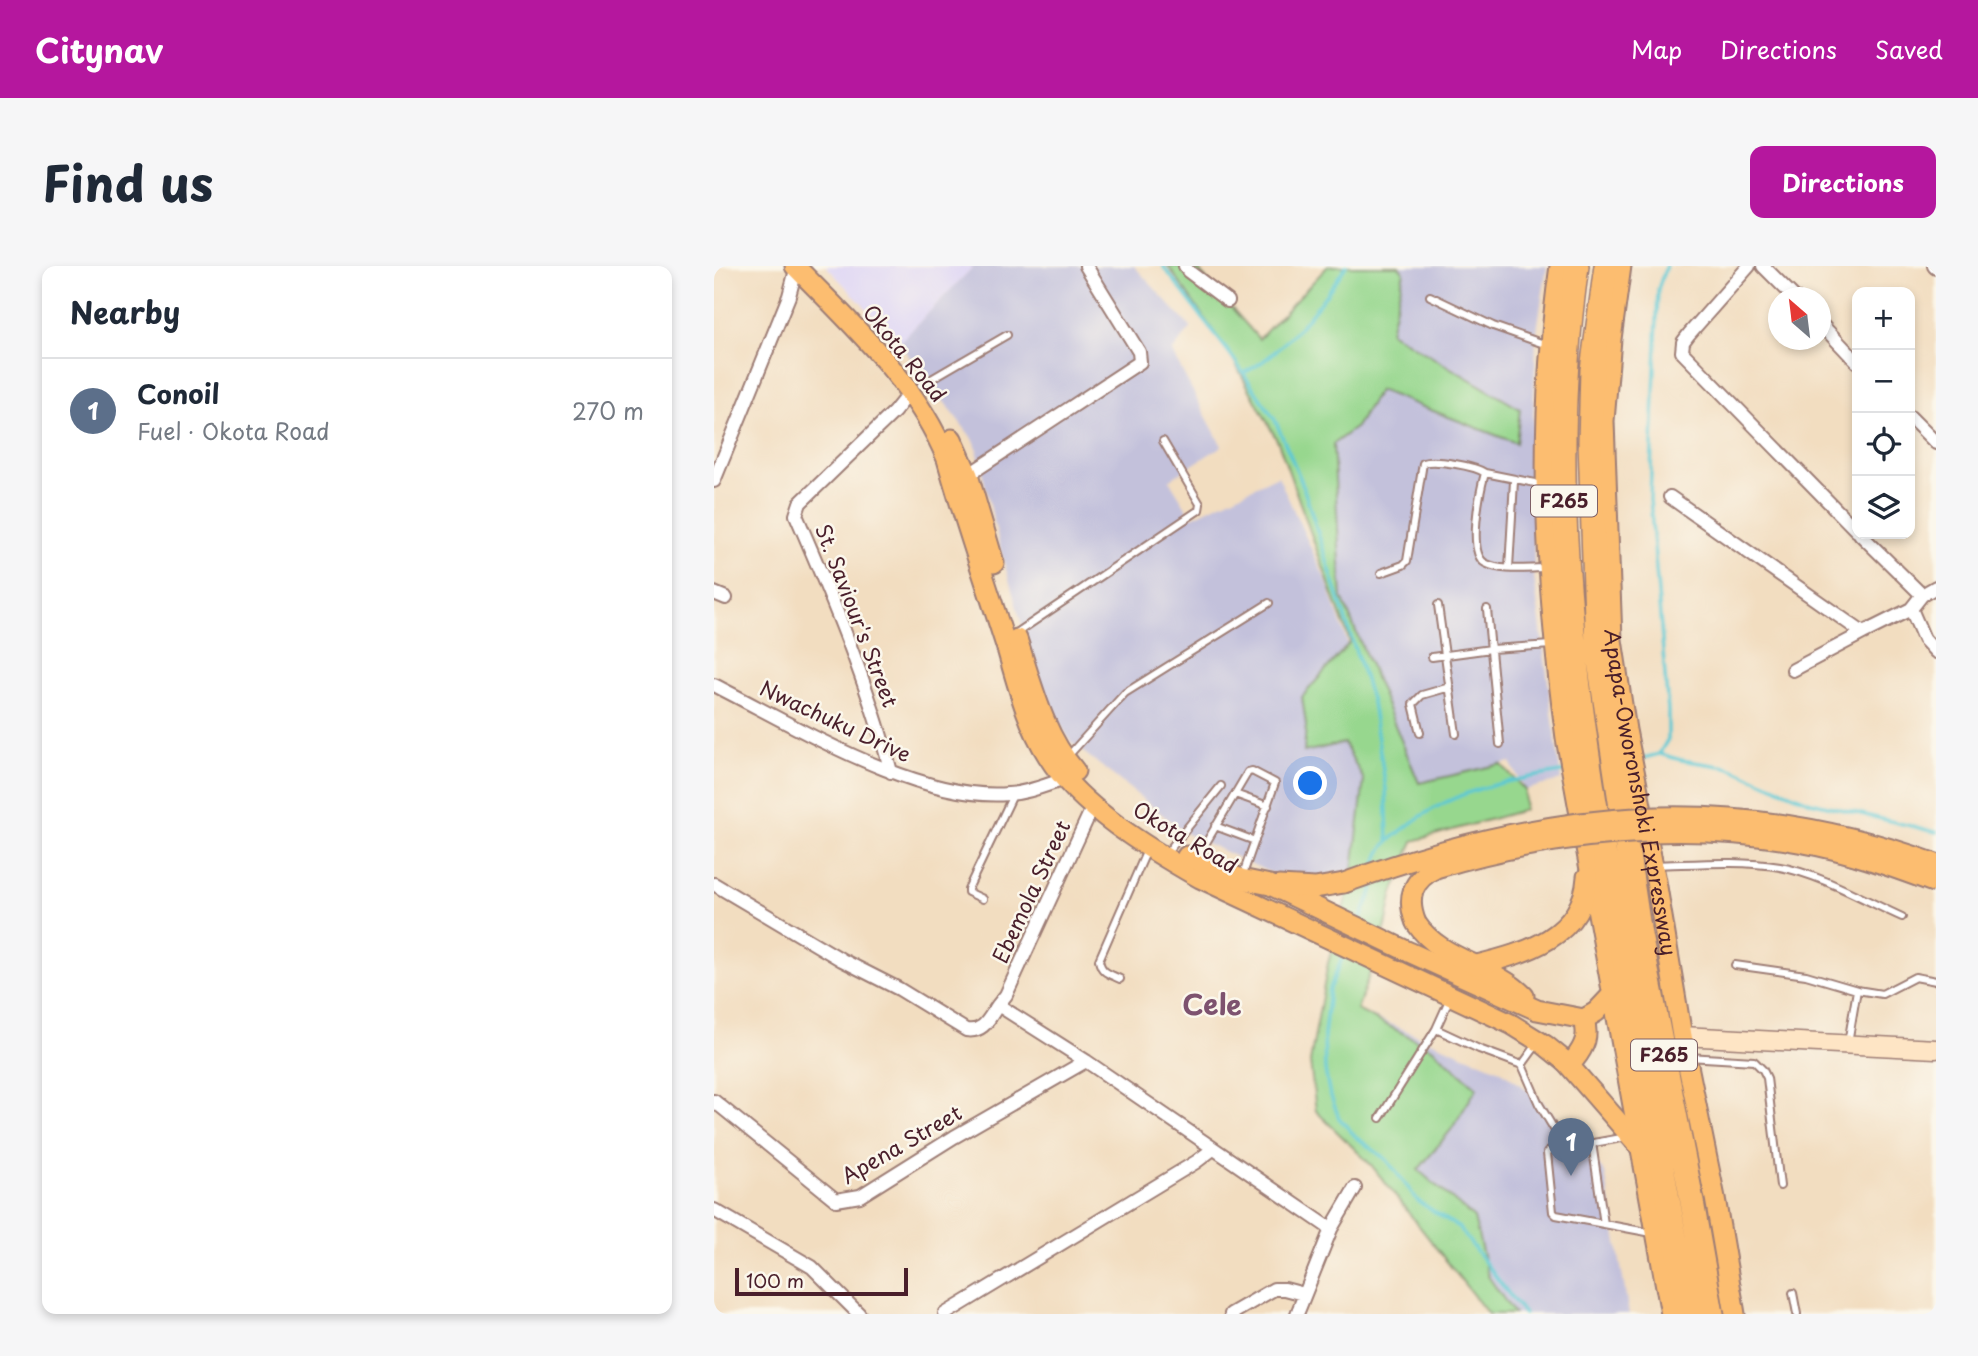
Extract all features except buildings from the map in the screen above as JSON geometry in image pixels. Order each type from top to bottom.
[{"type":"highway","name":"Apapa-Oworonshoki Expressway","points":[[1577,266],[1565,383],[1563,470],[1575,737],[1689,1314]]},
{"type":"highway","name":"Apapa-Oworonshoki Expressway","points":[[1606,266],[1592,370],[1590,442],[1597,647],[1617,727],[1629,794],[1640,935],[1712,1314]]},
{"type":"main road","name":"Okota Road","points":[[799,266],[883,341],[915,388],[945,421],[968,475],[1014,677],[1048,757],[1065,779],[1093,806],[1148,848],[1201,868],[1270,885],[1537,1010],[1584,1019]]},
{"type":"main road","name":"Apapa-Oworonshoki Expressway","points":[[1560,266],[1548,401],[1548,568],[1553,645],[1575,737]]},
{"type":"main road","name":"Apapa-Oworonshoki Expressway","points":[[1617,727],[1604,421],[1611,339],[1622,266]]},
{"type":"main road","name":"Okota Road","points":[[915,388],[937,434],[984,552],[1048,728],[1065,759],[1121,816],[1201,868],[1318,933],[1511,1024],[1539,1042],[1566,1062],[1635,1142]]},
{"type":"main road","name":"Apapa-Oworonshoki Expressway","points":[[1629,794],[1653,865],[1682,1036],[1735,1314]]},
{"type":"main road","name":"Apapa-Oworonshoki Expressway","points":[[1587,802],[1586,845],[1635,1142],[1671,1314]]},
{"type":"main road","points":[[1270,885],[1315,888],[1344,883],[1446,849],[1572,824],[1653,817],[1715,816],[1771,821],[1861,839],[1936,864]]},
{"type":"main road","points":[[1537,1010],[1521,993],[1477,965],[1450,953],[1423,933],[1416,923],[1410,905],[1414,887],[1423,875],[1436,868],[1545,844],[1645,832],[1724,832],[1804,843],[1875,861],[1936,883]]},
{"type":"main road","points":[[1477,965],[1534,949],[1557,934],[1567,923],[1582,901],[1587,888],[1586,845]]},
{"type":"main road","points":[[1566,1062],[1574,1060],[1585,1044],[1587,1030],[1584,1019],[1596,1012],[1612,993]]},
{"type":"main road","points":[[1682,1036],[1936,1049]]},
{"type":"street","points":[[714,481],[799,266]]},
{"type":"street","points":[[968,475],[1140,362],[1139,352],[1086,266]]},
{"type":"street","points":[[1185,266],[1228,300]]},
{"type":"street","points":[[1749,266],[1689,334],[1683,342],[1682,352],[1852,527]]},
{"type":"street","points":[[1763,266],[1784,287]]},
{"type":"street","points":[[1831,334],[1852,357]]},
{"type":"street","name":"St. Saviour's Street","points":[[891,772],[829,589],[796,515],[800,503],[894,412],[915,388]]},
{"type":"street","points":[[1915,422],[1936,443]]},
{"type":"street","points":[[1670,497],[1863,633]]},
{"type":"street","points":[[1864,539],[1922,595]]},
{"type":"street","points":[[1793,670],[1911,609],[1922,595],[1936,587]]},
{"type":"street","points":[[1911,609],[1924,639],[1936,652]]},
{"type":"street","name":"Nwachuku Drive","points":[[714,685],[891,772],[946,788],[978,793],[1013,794],[1028,792],[1065,779]]},
{"type":"street","name":"Ebemola Street","points":[[714,884],[842,960],[899,989],[965,1030],[978,1031],[1002,1000],[1093,806]]},
{"type":"street","points":[[1002,1000],[1331,1229]]},
{"type":"street","name":"Apena Street","points":[[714,1101],[836,1200],[846,1200],[860,1196],[954,1137],[1086,1061]]},
{"type":"street","points":[[945,1314],[1196,1162],[1213,1149]]},
{"type":"street","points":[[1297,1314],[1331,1229],[1356,1188]]},
{"type":"street","points":[[714,1210],[812,1266],[859,1314]]},
{"type":"street","points":[[1231,1314],[1279,1288],[1304,1294]]},
{"type":"lane","points":[[1430,296],[1493,326],[1552,347]]},
{"type":"lane","points":[[915,388],[1007,335]]},
{"type":"lane","points":[[1015,634],[1199,510],[1200,504],[1163,441]]},
{"type":"lane","points":[[1381,573],[1406,562],[1423,463],[1431,461],[1477,469],[1514,481],[1547,486]]},
{"type":"lane","points":[[1485,473],[1479,498],[1476,553],[1481,561],[1488,565],[1509,568],[1548,568]]},
{"type":"lane","points":[[1509,568],[1514,481]]},
{"type":"lane","points":[[1065,759],[1125,693],[1269,603]]},
{"type":"lane","points":[[1438,605],[1456,734]]},
{"type":"lane","points":[[1487,609],[1500,744]]},
{"type":"lane","points":[[1432,657],[1491,649],[1553,645]]},
{"type":"lane","points":[[1420,733],[1413,704],[1416,698],[1450,687]]},
{"type":"lane","points":[[1201,868],[1215,826],[1248,772],[1252,771],[1274,781],[1268,806],[1241,879]]},
{"type":"lane","points":[[1170,849],[1222,786]]},
{"type":"lane","points":[[984,899],[968,892],[968,889],[1013,794]]},
{"type":"lane","points":[[1235,794],[1268,806]]},
{"type":"lane","points":[[1215,826],[1255,841]]},
{"type":"lane","points":[[1121,979],[1105,972],[1100,967],[1099,960],[1148,848]]},
{"type":"lane","points":[[1653,865],[1742,864],[1781,867],[1814,878],[1902,916]]},
{"type":"lane","points":[[1735,965],[1806,975],[1857,990],[1882,994],[1915,977],[1936,981]]},
{"type":"lane","points":[[1848,1045],[1857,990]]},
{"type":"lane","points":[[1380,1118],[1436,1029],[1452,995]]},
{"type":"lane","points":[[1436,1029],[1522,1065],[1539,1104],[1566,1149]]},
{"type":"lane","points":[[1522,1065],[1539,1042]]},
{"type":"lane","points":[[1686,1057],[1754,1061],[1763,1070],[1767,1078],[1780,1186]]},
{"type":"lane","points":[[1635,1142],[1592,1143],[1546,1153],[1553,1212],[1556,1215],[1656,1234]]},
{"type":"lane","points":[[1592,1143],[1604,1224]]},
{"type":"lane","points":[[1793,1293],[1797,1314]]},
{"type":"shaded area","points":[[826,266],[974,266],[899,343]]},
{"type":"shaded area","points":[[974,266],[1134,266],[1191,328],[1172,352],[1222,446],[1169,480],[1192,517],[1278,476],[1327,583],[1348,645],[1302,697],[1306,725],[1304,751],[1344,742],[1364,780],[1352,878],[1286,880],[1187,834],[1072,743],[1046,701],[1002,555],[975,442],[899,343]]},
{"type":"shaded area","points":[[1399,266],[1547,266],[1536,337],[1532,451],[1534,577],[1561,780],[1525,790],[1510,762],[1420,784],[1342,598],[1333,444],[1356,427],[1379,390],[1519,409],[1390,332],[1404,272]]},
{"type":"shaded area","points":[[1357,1010],[1500,1070],[1542,1101],[1605,1173],[1629,1314],[1514,1314],[1488,1276],[1474,1218],[1418,1170],[1451,1130]]},
{"type":"green space","points":[[1168,266],[1195,266],[1259,339],[1328,266],[1399,266],[1404,272],[1390,332],[1520,409],[1516,443],[1379,390],[1356,427],[1333,444],[1342,598],[1419,783],[1501,764],[1525,790],[1524,810],[1413,841],[1392,896],[1386,926],[1357,1010],[1432,1048],[1477,1088],[1451,1130],[1418,1170],[1474,1218],[1488,1276],[1514,1314],[1488,1314],[1372,1166],[1316,1111],[1310,1062],[1328,963],[1352,878],[1364,780],[1344,743],[1304,752],[1306,725],[1302,697],[1350,642],[1278,442],[1233,359]]},
{"type":"waterway","points":[[1163,266],[1233,358],[1275,420],[1301,480],[1372,702],[1386,789],[1388,840]]},
{"type":"waterway","points":[[1243,373],[1258,365],[1287,341],[1346,266]]},
{"type":"waterway","points":[[1640,759],[1659,754],[1668,739],[1668,710],[1650,499],[1658,289],[1666,266]]},
{"type":"waterway","points":[[1660,754],[1727,767],[1811,802],[1936,832]]},
{"type":"waterway","points":[[1376,865],[1382,850],[1392,838],[1440,805],[1500,783],[1567,771]]},
{"type":"waterway","points":[[1359,922],[1372,892],[1373,880]]},
{"type":"waterway","points":[[1344,954],[1329,989],[1324,1036],[1325,1070],[1339,1118],[1357,1138],[1387,1160],[1418,1201],[1459,1228],[1524,1314]]},
{"type":"place","name":"Conoil","points":[[1571,1176]]},
{"type":"district","name":"Cele","points":[[1212,1005]]}]
